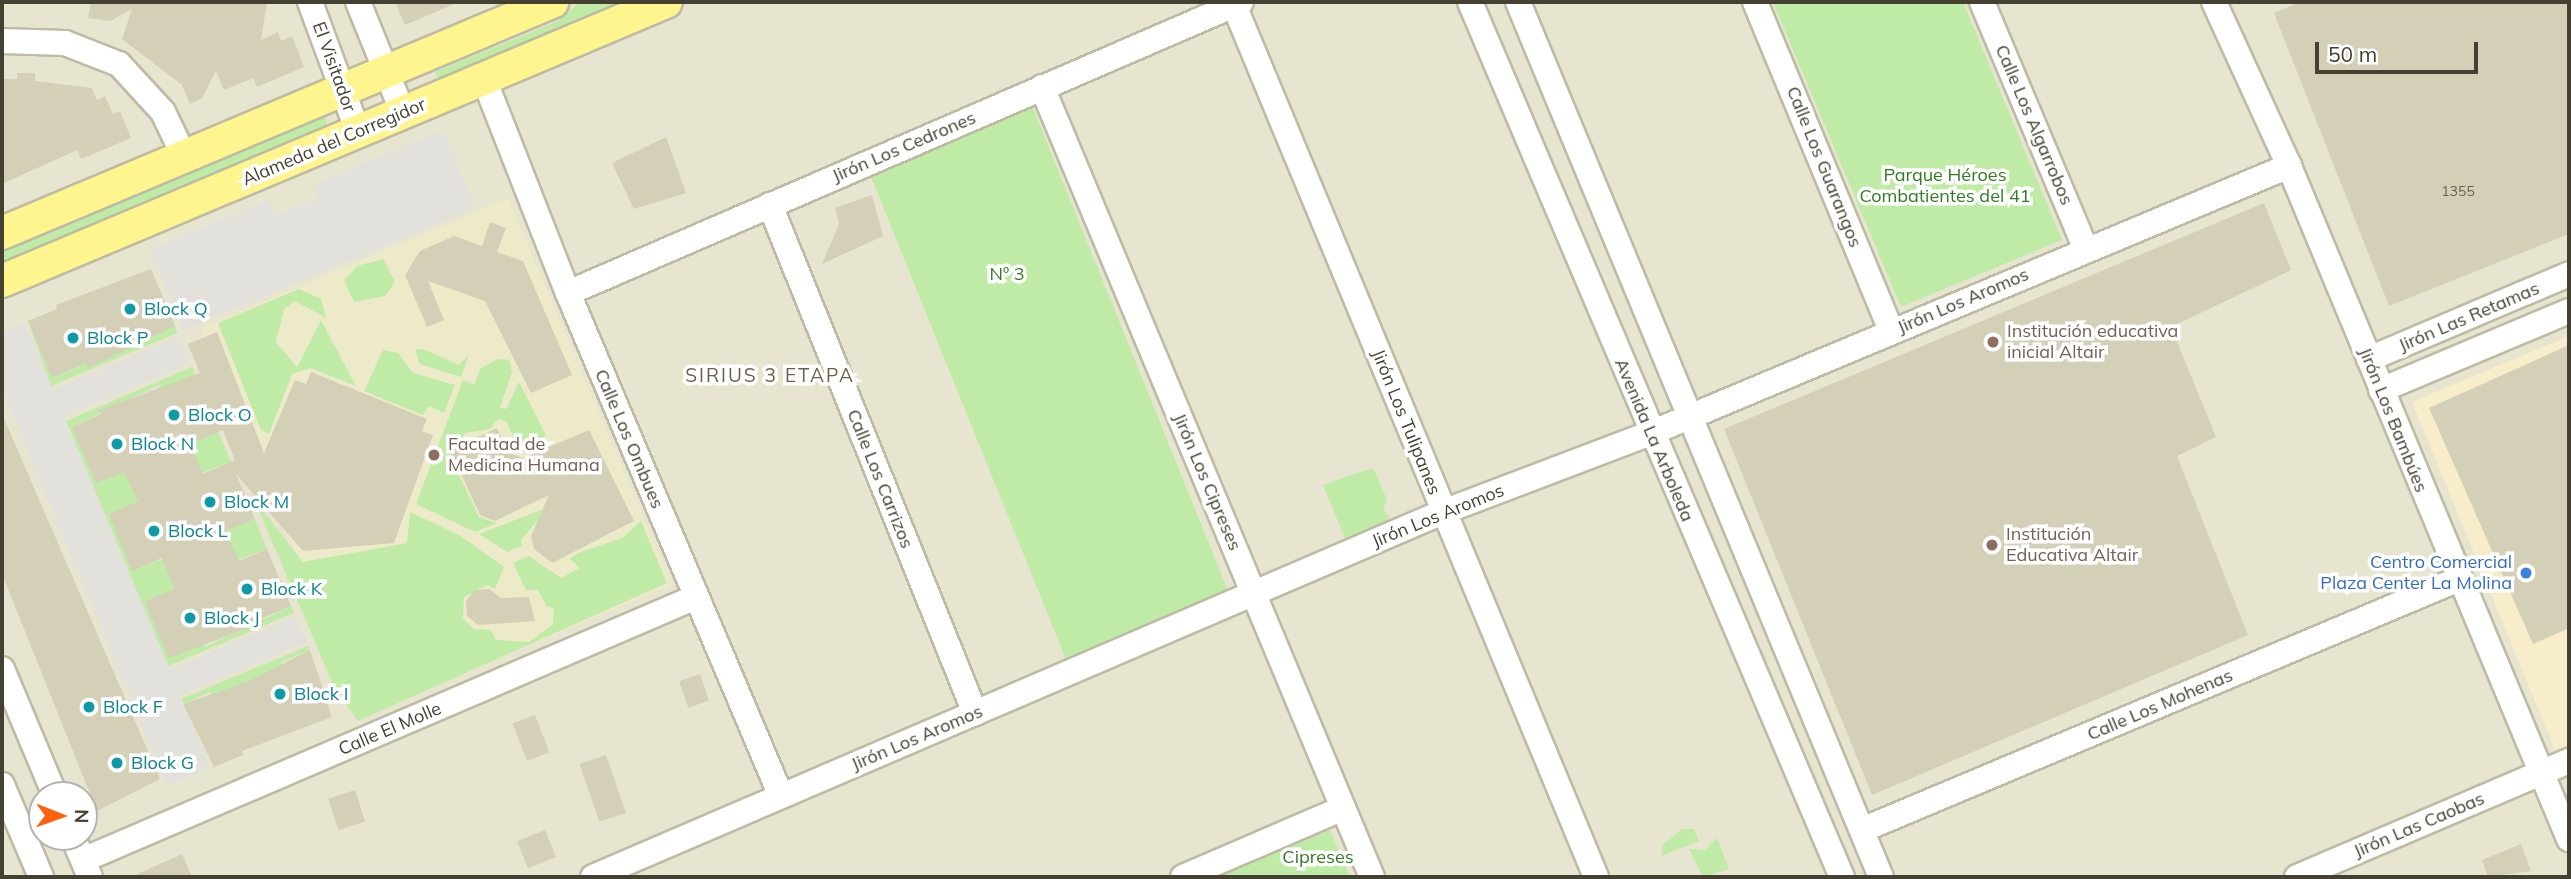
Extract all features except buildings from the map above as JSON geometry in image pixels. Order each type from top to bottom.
[{"type":"main road","points":[[2,233],[552,2]]},
{"type":"main road","name":"Alameda del Corregidor","points":[[2,281],[666,2]]},
{"type":"main road","points":[[421,57],[420,82],[427,94],[439,98]]},
{"type":"street","name":"El Visitador","points":[[310,2],[358,132]]},
{"type":"street","points":[[358,2],[403,113]]},
{"type":"street","name":"Avenida La Arboleda","points":[[1471,2],[1651,433],[1842,877]]},
{"type":"street","points":[[1518,2],[1692,415],[1881,877]]},
{"type":"street","name":"Calle Los Guarangos","points":[[1755,2],[1892,332]]},
{"type":"street","name":"Calle Los Algarrobos","points":[[1982,2],[2085,248]]},
{"type":"street","name":"Jirón Los Cedrones","points":[[568,293],[1237,3]]},
{"type":"street","name":"Jirón Los Tulipanes","points":[[1237,3],[1443,512],[1596,877]]},
{"type":"street","name":"Jirón Los Bambúes","points":[[2221,4],[2569,839]]},
{"type":"street","points":[[2,41],[65,43],[119,64],[163,112],[184,156]]},
{"type":"street","name":"Calle Los Ombues","points":[[484,79],[568,293],[781,796]]},
{"type":"street","name":"Jirón Los Cipreses","points":[[1042,88],[1372,877]]},
{"type":"street","name":"Jirón Los Aromos","points":[[593,877],[1443,512],[1651,433],[2085,248],[2289,166]]},
{"type":"street","name":"Calle Los Carrizos","points":[[770,205],[975,713]]},
{"type":"street","name":"Jirón Las Retamas","points":[[2369,359],[2569,274]]},
{"type":"street","name":"Jirón Las Retamas","points":[[2381,390],[2569,311]]},
{"type":"street","name":"Calle Los Mohenas","points":[[1862,830],[2459,579]]},
{"type":"street","name":"Calle El Molle","points":[[86,869],[696,597]]},
{"type":"street","points":[[2,669],[49,781]]},
{"type":"street","name":"Jirón Las Caobas","points":[[2297,877],[2345,868],[2569,761]]},
{"type":"street","points":[[2,785],[41,877]]},
{"type":"street","points":[[1183,877],[1343,808]]},
{"type":"street","points":[[79,851],[86,869]]},
{"type":"shaded area","points":[[2,2],[2569,2],[2569,877],[2,877]]},
{"type":"shaded area","points":[[443,130],[475,208],[183,330],[150,250],[268,201],[275,216],[318,198],[313,185]]},
{"type":"shaded area","name":"Facultad de Medicina Humana","points":[[508,198],[672,585],[365,715],[201,329]]},
{"type":"shaded area","points":[[25,323],[53,390],[179,337],[190,363],[64,416],[170,670],[296,617],[306,642],[180,695],[210,767],[167,785],[2,389],[2,333]]},
{"type":"shaded area","name":"Centro Comercial Plaza Center La Molina","points":[[2569,336],[2569,744],[2555,750],[2412,402]]},
{"type":"green space","points":[[580,2],[634,2],[440,83],[435,72],[558,21]]},
{"type":"green space","name":"Parque Héroes Combatientes del 41","points":[[1773,2],[1963,2],[2062,240],[1901,307]]},
{"type":"green space","name":"Nº 3","points":[[1033,108],[1229,593],[1066,659],[870,174]]},
{"type":"green space","points":[[325,114],[328,130],[2,268],[2,245]]},
{"type":"green space","points":[[383,259],[395,282],[385,296],[354,302],[344,280],[357,266]]},
{"type":"green space","points":[[299,289],[321,299],[326,318],[295,301],[284,309],[276,342],[297,367],[321,320],[356,386],[310,368],[292,374],[269,434],[261,430],[218,323]]},
{"type":"green space","points":[[28,321],[52,378],[81,366],[79,361],[84,359],[88,367],[175,326],[177,333],[51,386]]},
{"type":"green space","points":[[423,349],[459,365],[469,355],[461,377],[420,364],[415,350]]},
{"type":"green space","points":[[383,350],[398,353],[413,373],[455,385],[444,413],[429,406],[423,415],[364,391]]},
{"type":"green space","points":[[498,359],[509,360],[512,372],[500,408],[506,409],[519,382],[546,435],[529,447],[515,442],[507,422],[498,419],[490,429],[465,433],[452,460],[479,517],[497,523],[475,532],[416,504],[463,380],[474,385],[481,368]]},
{"type":"green space","points":[[192,367],[195,375],[166,387],[163,394],[159,385],[72,427],[96,483],[218,432],[231,462],[136,497],[138,501],[109,514],[133,570],[228,535],[226,531],[255,519],[267,549],[172,584],[174,589],[145,601],[169,657],[197,646],[201,638],[205,647],[291,606],[294,613],[168,666],[66,421]]},
{"type":"green space","points":[[1373,468],[1387,499],[1383,508],[1390,520],[1345,538],[1323,485]]},
{"type":"green space","points":[[255,501],[303,562],[407,543],[410,512],[459,535],[504,567],[495,589],[487,585],[464,597],[463,618],[473,629],[491,630],[496,640],[529,642],[553,624],[554,608],[547,607],[538,590],[526,590],[513,563],[529,556],[561,578],[580,568],[570,559],[578,553],[622,538],[641,521],[667,583],[358,721],[335,689]]},
{"type":"green space","points":[[549,507],[521,540],[522,546],[507,552],[479,534]]},
{"type":"green space","points":[[308,646],[310,650],[281,662],[285,672],[277,669],[219,694],[215,703],[210,692],[183,704],[181,699]]},
{"type":"green space","points":[[1682,829],[1694,829],[1699,841],[1661,856],[1663,845]]},
{"type":"green space","name":"Cipreses","points":[[1330,830],[1350,877],[1218,877]]},
{"type":"green space","points":[[1717,838],[1729,869],[1703,877],[1689,849],[1705,850]]},
{"type":"place","name":"Block Q","points":[[130,309]]},
{"type":"place","name":"Block P","points":[[73,338]]},
{"type":"place","name":"Institución educativa inicial Altair","points":[[1993,342]]},
{"type":"place","name":"Block O","points":[[174,415]]},
{"type":"place","name":"Block N","points":[[117,444]]},
{"type":"place","name":"Facultad de Medicina Humana","points":[[434,455]]},
{"type":"place","name":"Block M","points":[[210,502]]},
{"type":"place","name":"Block L","points":[[154,531]]},
{"type":"place","name":"Institución Educativa Altair","points":[[1992,545]]},
{"type":"place","name":"Centro Comercial Plaza Center La Molina","points":[[2526,573]]},
{"type":"place","name":"Block K","points":[[247,589]]},
{"type":"place","name":"Block J","points":[[190,618]]},
{"type":"place","name":"Block I","points":[[280,694]]},
{"type":"place","name":"Block F","points":[[89,707]]},
{"type":"place","name":"Block G","points":[[117,763]]},
{"type":"district","name":"SIRIUS 3 ETAPA","points":[[770,376]]}]
